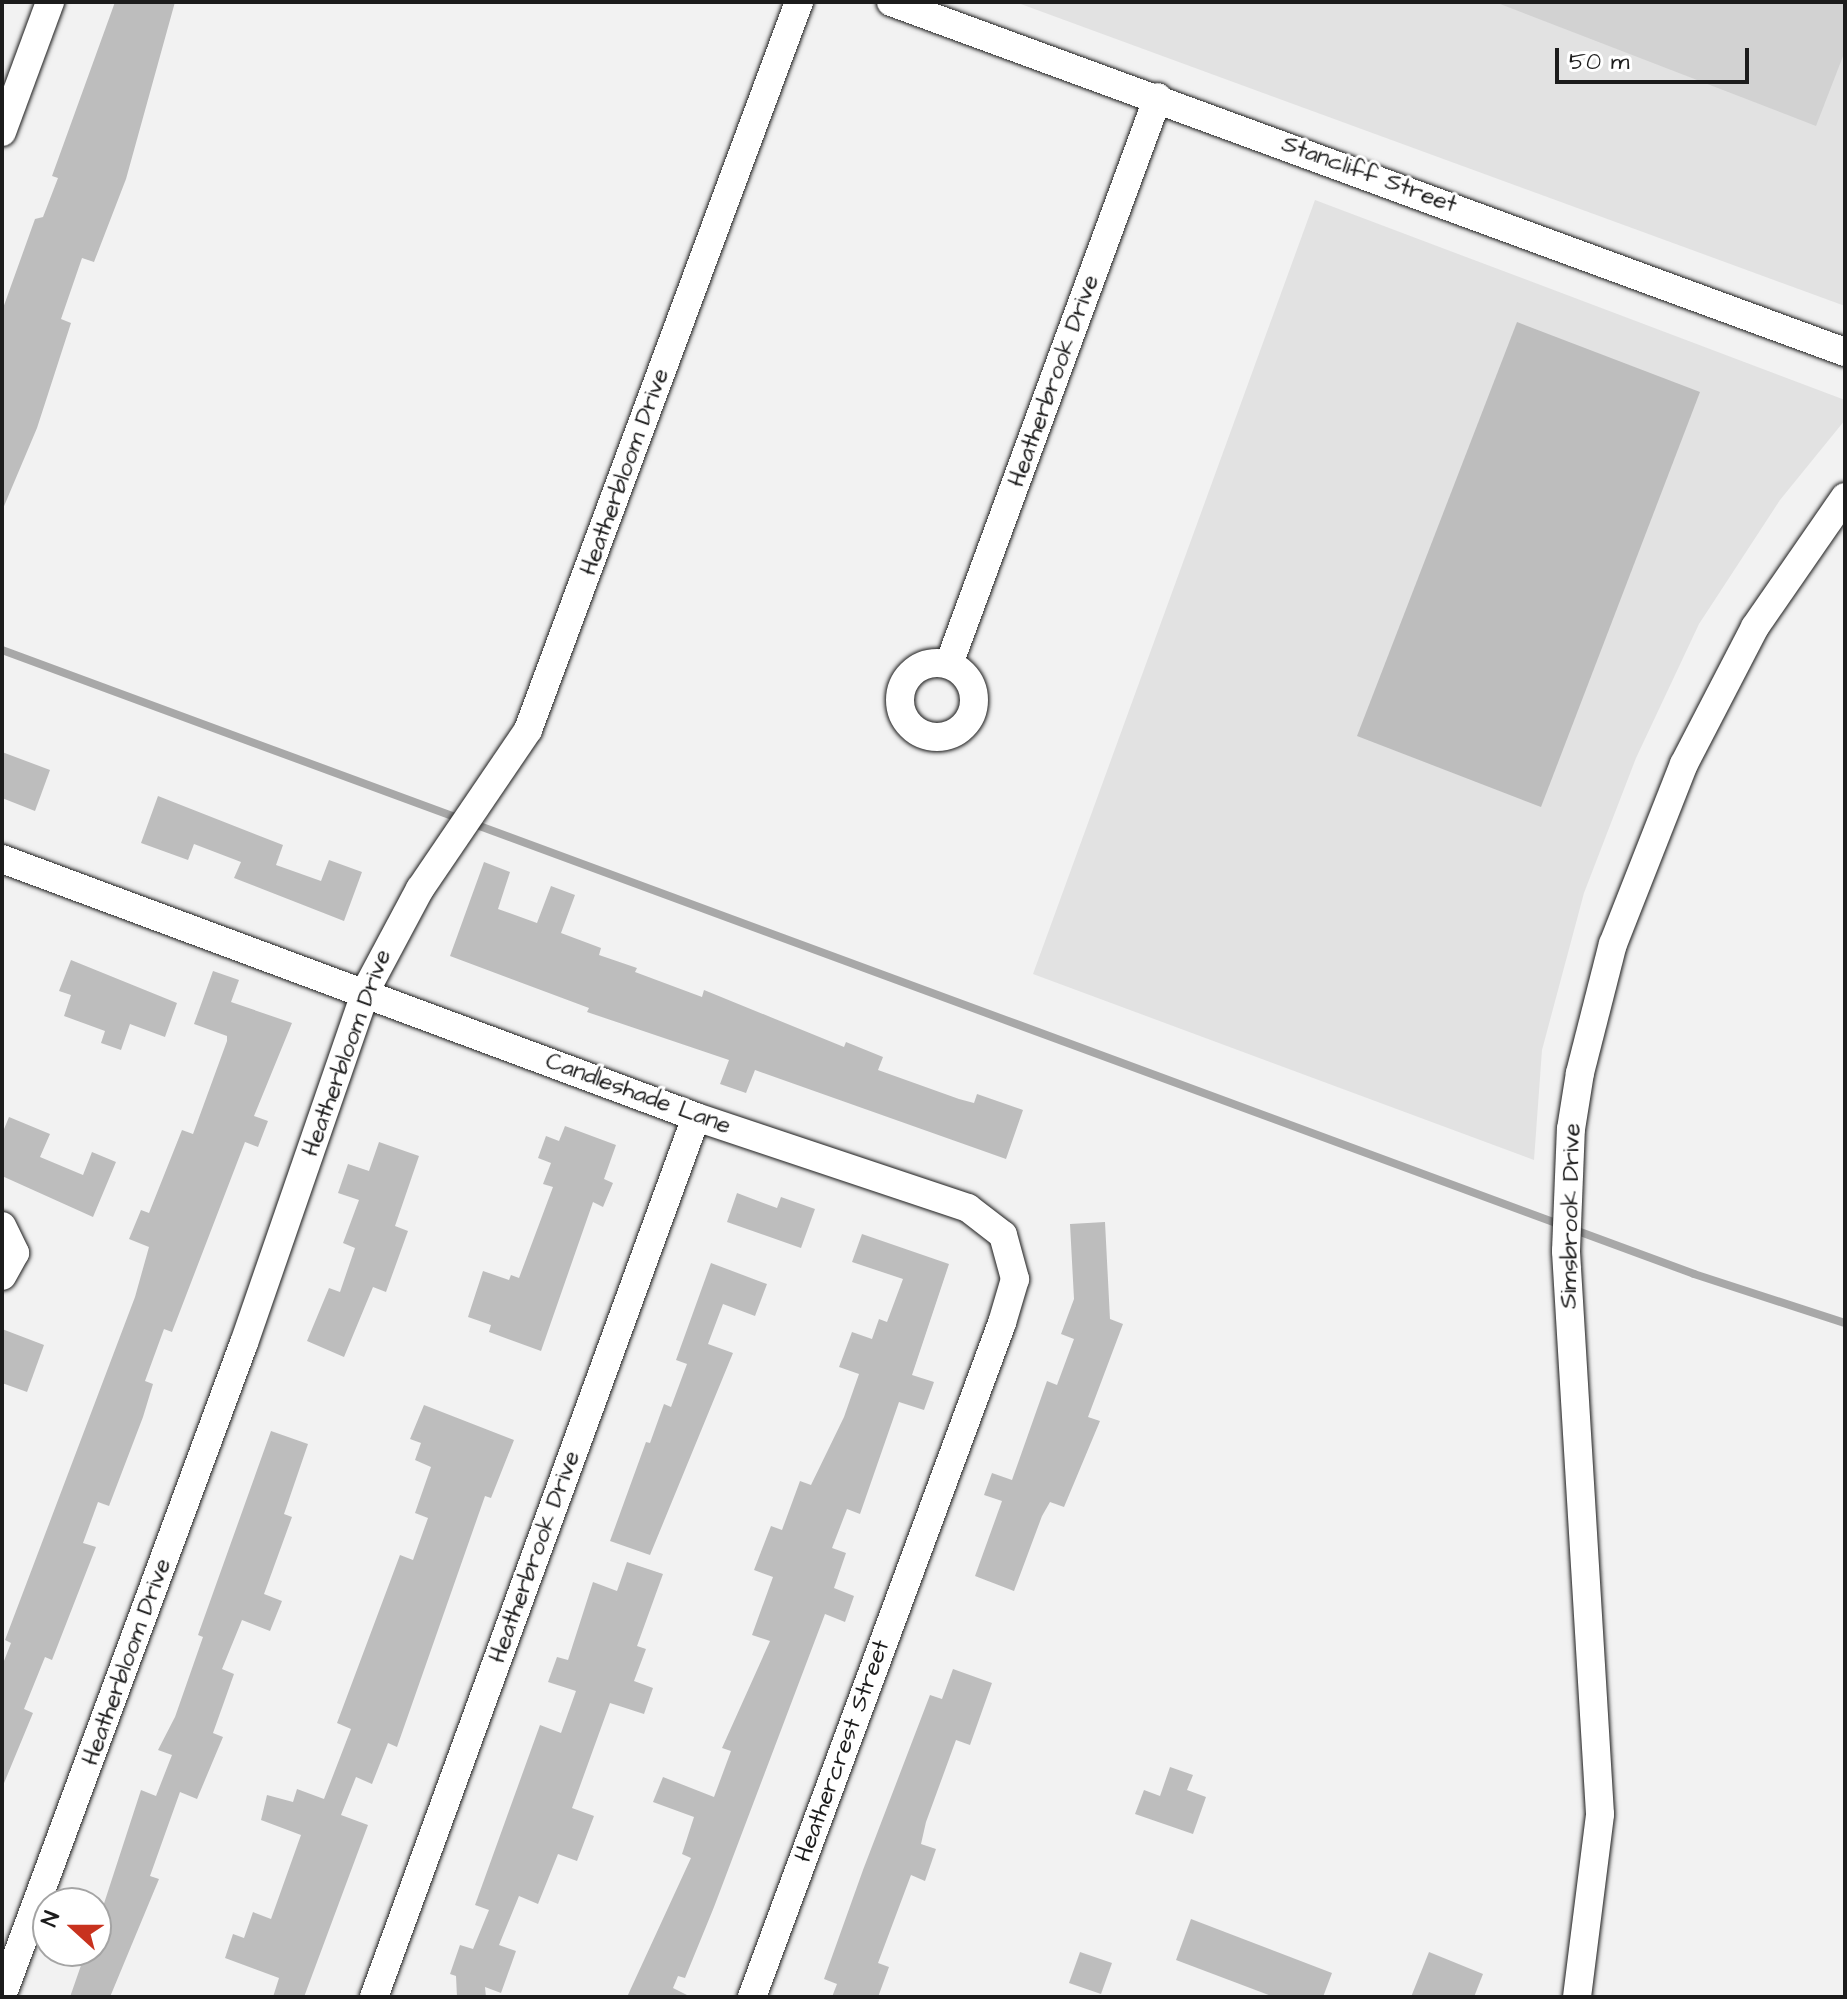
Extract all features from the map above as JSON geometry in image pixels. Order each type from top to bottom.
[{"type":"street","points":[[2,132],[50,2]]},
{"type":"street","name":"Heatherbloom Drive","points":[[2,1996],[244,1343],[366,990],[391,937],[528,730],[549,681],[799,2]]},
{"type":"street","name":"Stancliff Street","points":[[891,2],[1158,97],[1845,352]]},
{"type":"street","name":"Heatherbrook Drive","points":[[949,664],[1158,97]]},
{"type":"street","name":"Simsbrook Drive","points":[[1577,1997],[1600,1814],[1566,1251],[1571,1129],[1594,1009],[1647,848],[1755,627],[1845,497]]},
{"type":"street","name":"Candleshade Lane","points":[[2,859],[366,990],[696,1117],[968,1208],[1003,1235],[1015,1279],[934,1505]]},
{"type":"street","name":"Heatherbrook Drive","points":[[374,1997],[696,1117]]},
{"type":"street","points":[[2,1226],[15,1253],[2,1276]]},
{"type":"street","name":"Heathercrest Street","points":[[752,1997],[934,1505]]},
{"type":"shaded area","points":[[1015,2],[1845,2],[1845,306]]},
{"type":"shaded area","points":[[1495,2],[1845,2],[1845,51],[1816,126]]},
{"type":"shaded area","points":[[1315,200],[1845,400],[1845,420],[1780,500],[1699,624],[1636,758],[1584,893],[1542,1050],[1534,1160],[1033,974]]},
{"type":"building","points":[[115,2],[175,2],[126,179],[94,262],[82,258],[61,319],[71,323],[37,428],[2,511],[2,311],[35,219],[43,217],[58,178],[52,176]]},
{"type":"building","points":[[1517,322],[1700,392],[1541,807],[1357,736]]},
{"type":"building","points":[[2,752],[50,770],[35,811],[2,798]]},
{"type":"building","points":[[158,796],[283,845],[276,865],[321,881],[329,860],[362,872],[344,921],[234,878],[241,862],[194,844],[188,860],[141,843]]},
{"type":"building","points":[[484,862],[510,872],[498,909],[537,923],[551,886],[575,895],[561,933],[601,948],[599,955],[702,997],[704,990],[844,1047],[846,1042],[883,1057],[878,1070],[959,1099],[974,1103],[977,1094],[1023,1110],[1006,1159],[755,1070],[746,1093],[720,1084],[729,1060],[587,1012],[589,1008],[450,956]]},
{"type":"building","points":[[71,960],[177,1003],[165,1037],[130,1024],[121,1050],[101,1043],[105,1031],[64,1016],[71,995],[59,991]]},
{"type":"building","points":[[213,971],[239,980],[231,1002],[292,1023],[254,1116],[268,1121],[258,1147],[245,1142],[172,1332],[164,1329],[145,1381],[153,1384],[143,1417],[109,1506],[98,1502],[83,1543],[96,1547],[52,1660],[45,1657],[24,1709],[33,1713],[2,1788],[2,1666],[11,1643],[5,1640],[135,1297],[149,1247],[129,1239],[141,1210],[149,1213],[182,1130],[193,1134],[227,1041],[227,1036],[194,1024]]},
{"type":"building","points":[[9,1117],[50,1134],[40,1157],[83,1175],[92,1152],[116,1162],[93,1217],[2,1176],[2,1134]]},
{"type":"building","points":[[565,1126],[616,1145],[604,1179],[613,1183],[603,1207],[593,1202],[541,1351],[489,1332],[491,1325],[468,1317],[483,1271],[509,1280],[511,1275],[519,1278],[553,1187],[543,1184],[551,1163],[538,1158],[546,1136],[559,1141]]},
{"type":"building","points":[[379,1142],[419,1156],[395,1226],[408,1231],[386,1292],[373,1287],[344,1357],[307,1341],[329,1288],[340,1292],[355,1248],[343,1243],[359,1200],[338,1193],[348,1164],[369,1171]]},
{"type":"building","points":[[737,1193],[777,1208],[781,1197],[815,1209],[801,1248],[727,1222]]},
{"type":"building","points":[[1105,1222],[1110,1319],[1123,1324],[1088,1417],[1100,1421],[1064,1507],[1050,1502],[1042,1516],[1014,1591],[975,1576],[1002,1501],[984,1495],[992,1473],[1012,1480],[1047,1381],[1057,1385],[1074,1339],[1061,1334],[1074,1299],[1070,1224]]},
{"type":"building","points":[[862,1234],[949,1264],[912,1375],[934,1382],[924,1410],[899,1402],[860,1514],[847,1509],[832,1548],[846,1553],[834,1588],[854,1596],[845,1622],[825,1614],[714,1907],[685,1978],[678,1976],[673,1988],[691,1997],[627,1997],[691,1858],[682,1854],[694,1817],[653,1802],[663,1777],[714,1797],[731,1751],[722,1748],[770,1641],[752,1635],[773,1577],[754,1570],[771,1526],[782,1530],[800,1481],[811,1485],[844,1417],[859,1374],[839,1367],[852,1332],[872,1339],[879,1319],[887,1322],[903,1279],[852,1262]]},
{"type":"building","points":[[711,1263],[767,1284],[755,1316],[723,1304],[708,1344],[733,1353],[650,1555],[610,1541],[646,1442],[650,1443],[664,1404],[671,1407],[687,1364],[676,1360]]},
{"type":"building","points":[[2,1329],[44,1345],[27,1392],[2,1383]]},
{"type":"building","points":[[424,1405],[514,1440],[491,1498],[485,1496],[397,1747],[388,1743],[372,1784],[356,1777],[341,1815],[368,1825],[304,1997],[273,1997],[279,1978],[225,1958],[233,1934],[244,1938],[253,1912],[271,1919],[301,1835],[261,1820],[267,1795],[293,1802],[297,1789],[324,1799],[351,1729],[337,1723],[400,1555],[413,1560],[428,1518],[415,1513],[431,1467],[415,1460],[421,1443],[410,1439]]},
{"type":"building","points":[[271,1431],[308,1444],[284,1514],[292,1517],[264,1594],[282,1601],[270,1631],[242,1620],[222,1669],[234,1674],[213,1733],[223,1737],[197,1799],[180,1792],[150,1876],[159,1879],[110,1997],[70,1997],[80,1967],[112,1967],[112,1887],[109,1887],[141,1790],[156,1796],[172,1755],[158,1750],[175,1717],[203,1637],[198,1635]]},
{"type":"building","points":[[627,1562],[663,1574],[637,1646],[646,1649],[634,1681],[653,1688],[644,1714],[610,1703],[572,1808],[594,1816],[577,1861],[558,1854],[538,1904],[519,1896],[499,1945],[516,1951],[501,1993],[485,1987],[486,1997],[457,1997],[456,1976],[450,1974],[460,1945],[473,1949],[489,1910],[475,1905],[540,1725],[561,1733],[576,1691],[548,1682],[557,1657],[568,1660],[593,1582],[617,1591]]},
{"type":"building","points":[[953,1669],[992,1683],[970,1745],[956,1740],[926,1822],[921,1844],[936,1849],[925,1881],[911,1875],[878,1963],[889,1967],[878,1997],[832,1997],[837,1984],[824,1979],[863,1870],[930,1695],[942,1699]]},
{"type":"building","points":[[1170,1767],[1193,1775],[1187,1790],[1206,1797],[1193,1834],[1135,1814],[1144,1790],[1160,1796]]},
{"type":"building","points":[[1191,1919],[1332,1973],[1323,1997],[1274,1997],[1176,1960]]},
{"type":"building","points":[[1080,1952],[1112,1963],[1101,1994],[1069,1983]]},
{"type":"building","points":[[1429,1952],[1483,1974],[1474,1997],[1411,1997]]},
{"type":"waterway","points":[[2,650],[1694,1274],[1845,1323]]}]
